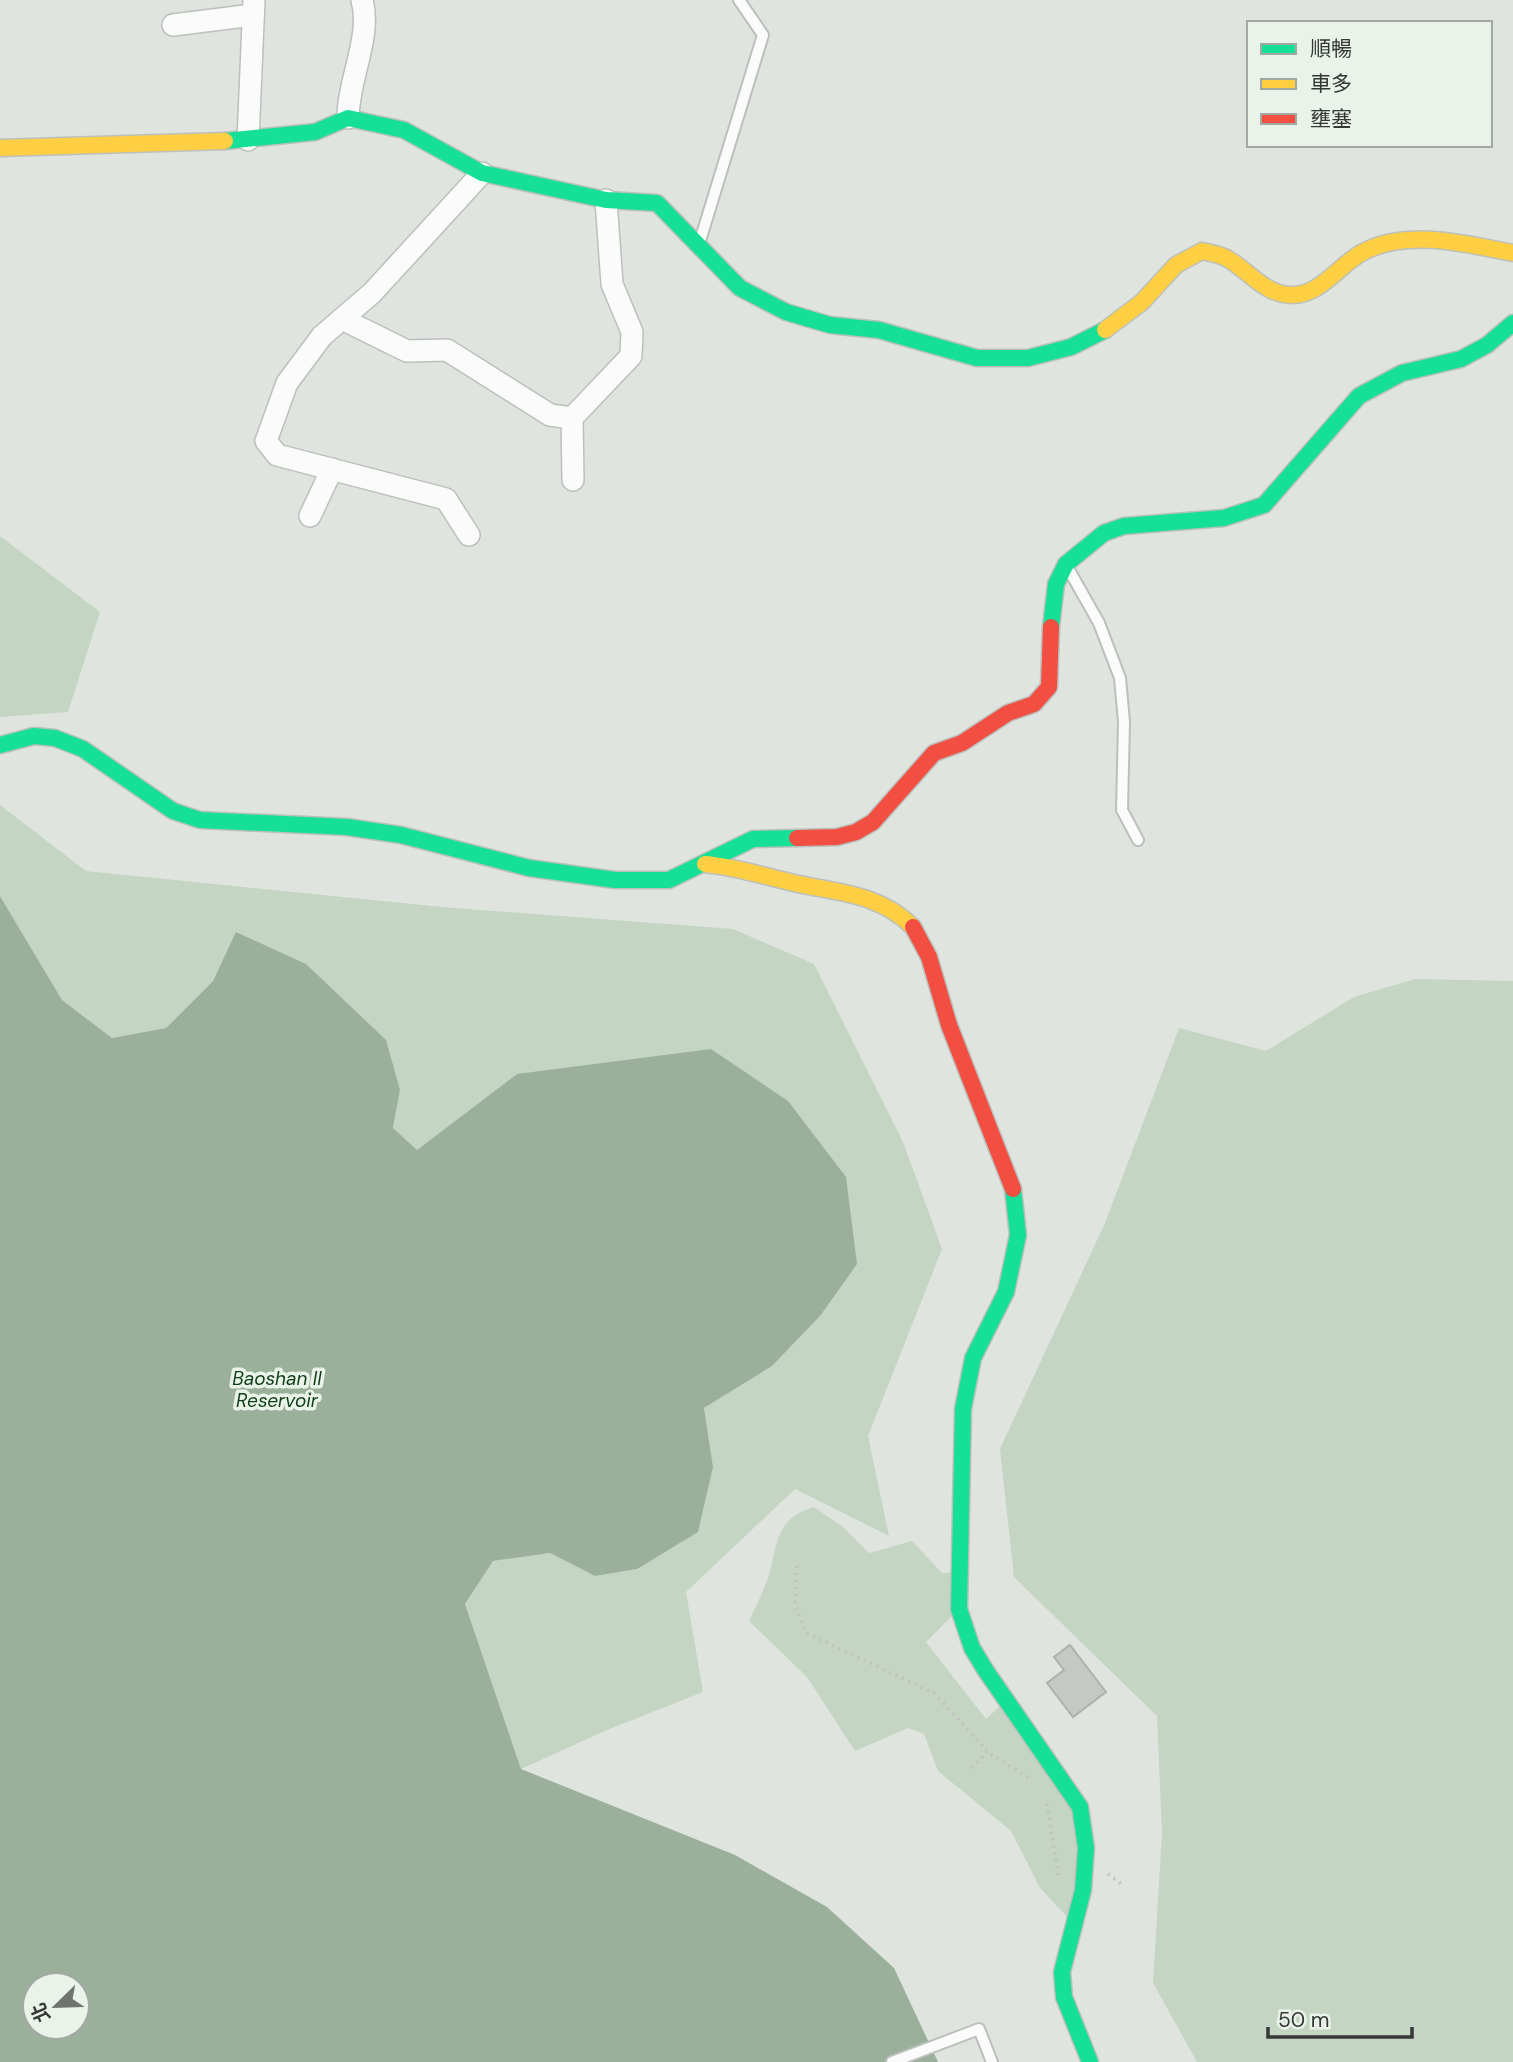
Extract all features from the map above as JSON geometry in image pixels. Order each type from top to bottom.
[{"type":"street","points":[[348,118],[348,98],[366,16],[362,0]]},
{"type":"street","points":[[173,25],[253,7],[248,140]]},
{"type":"street","points":[[0,148],[248,140],[315,132],[348,118],[404,130],[482,173],[606,200],[657,202],[740,288],[786,312],[830,325],[879,330],[978,358],[1028,358],[1070,347],[1107,328],[1142,302],[1176,265],[1202,251],[1224,256],[1273,292],[1293,295],[1312,289],[1364,251],[1396,241],[1465,244],[1513,253]]},
{"type":"street","points":[[469,535],[446,499],[277,455],[266,441],[287,383],[322,336],[372,293],[482,173]]},
{"type":"street","points":[[573,480],[572,418],[631,356],[632,332],[612,284],[606,200]]},
{"type":"street","points":[[342,319],[407,351],[447,350],[550,415],[572,418]]},
{"type":"street","points":[[0,745],[34,736],[55,738],[83,749],[173,811],[200,820],[347,827],[401,835],[528,867],[615,880],[669,880],[753,839],[837,837],[856,832],[873,822],[934,753],[962,743],[1009,713],[1034,704],[1049,687],[1051,608],[1056,584],[1066,564],[1104,533],[1124,526],[1224,518],[1264,505],[1359,396],[1402,373],[1461,359],[1487,345],[1513,323]]},
{"type":"street","points":[[310,516],[332,469]]},
{"type":"street","points":[[705,863],[737,867],[794,883],[867,897],[890,907],[912,926],[929,957],[949,1025],[996,1138],[1016,1196],[1018,1235],[1006,1292],[973,1358],[963,1409],[959,1609],[972,1648],[1080,1807],[1086,1848],[1083,1890],[1062,1972],[1064,1997],[1090,2062]]},
{"type":"lane","points":[[699,244],[763,35],[739,0]]},
{"type":"lane","points":[[1066,564],[1099,622],[1120,678],[1124,722],[1122,810],[1138,840]]},
{"type":"lane","points":[[892,2062],[979,2029],[992,2062]]},
{"type":"path","points":[[797,1566],[797,1614],[807,1633],[934,1693],[987,1752],[1034,1782]]},
{"type":"path","points":[[972,1768],[987,1752]]},
{"type":"path","points":[[1044,1796],[1051,1818],[1058,1877],[1078,1910]]},
{"type":"shaded area","points":[[0,536],[100,612],[68,712],[0,717]]},
{"type":"shaded area","points":[[0,805],[86,871],[442,907],[733,929],[814,964],[903,1142],[942,1249],[868,1436],[889,1536],[795,1489],[686,1592],[703,1692],[607,1730],[521,1769],[465,1604],[493,1561],[550,1553],[595,1576],[637,1569],[713,1467],[704,1408],[772,1366],[820,1316],[517,1074],[417,1150],[393,1128],[400,1090],[237,932],[213,981],[166,1028],[112,1038],[62,1000],[0,896]]},
{"type":"shaded area","points":[[1415,979],[1513,981],[1513,2062],[1197,2062],[1153,1983],[1162,1833],[1157,1716],[1014,1577],[1000,1449],[1105,1223],[1179,1028],[1266,1051],[1354,997]]},
{"type":"shaded area","points":[[814,1507],[843,1527],[869,1553],[912,1541],[942,1573],[960,1572],[959,1609],[926,1642],[986,1719],[1007,1700],[1080,1807],[1074,1924],[1040,1888],[1011,1831],[938,1771],[924,1734],[908,1728],[855,1751],[807,1677],[749,1621],[767,1581],[777,1541],[785,1524],[792,1517]]},
{"type":"water","name":"Baoshan II Reservoir","points":[[0,896],[62,1000],[112,1038],[166,1028],[213,981],[236,932],[306,964],[386,1040],[400,1090],[393,1128],[417,1150],[517,1074],[711,1049],[788,1101],[846,1177],[857,1264],[820,1316],[772,1366],[704,1408],[713,1467],[698,1532],[637,1569],[595,1576],[550,1553],[493,1561],[465,1604],[521,1769],[735,1855],[827,1907],[894,1968],[938,2062],[0,2062]]},
{"type":"building","points":[[1070,1645],[1106,1692],[1073,1717],[1047,1683],[1064,1670],[1054,1657]]},
{"type":"traffic: fast","points":[[225,141],[315,132],[348,118],[404,130],[482,173],[606,200],[657,203],[740,288],[786,312],[830,325],[879,330],[977,358],[1028,358],[1071,347],[1105,330]]},
{"type":"traffic: fast","points":[[1051,627],[1056,584],[1066,564],[1104,533],[1124,526],[1224,518],[1264,505],[1359,396],[1402,373],[1461,359],[1487,345],[1513,323]]},
{"type":"traffic: fast","points":[[0,745],[34,736],[55,738],[83,749],[173,811],[200,820],[347,827],[401,835],[529,868],[615,880],[669,880],[753,839],[797,838]]},
{"type":"traffic: fast","points":[[1013,1189],[1018,1235],[1006,1292],[973,1358],[963,1409],[959,1609],[972,1648],[986,1671],[1080,1807],[1086,1848],[1083,1890],[1062,1972],[1064,1997],[1090,2062]]},
{"type":"traffic: slow","points":[[0,148],[225,141]]},
{"type":"traffic: slow","points":[[1105,330],[1142,302],[1176,265],[1202,251],[1228,259],[1265,287],[1292,295],[1313,290],[1356,256],[1382,244],[1438,240],[1513,253]]},
{"type":"traffic: slow","points":[[705,864],[739,869],[857,896],[886,907],[913,927]]},
{"type":"traffic: jam","points":[[797,838],[837,837],[856,832],[873,822],[934,753],[962,743],[1008,713],[1034,704],[1049,687],[1051,627]]},
{"type":"traffic: jam","points":[[913,927],[929,957],[949,1025],[1013,1189]]}]
